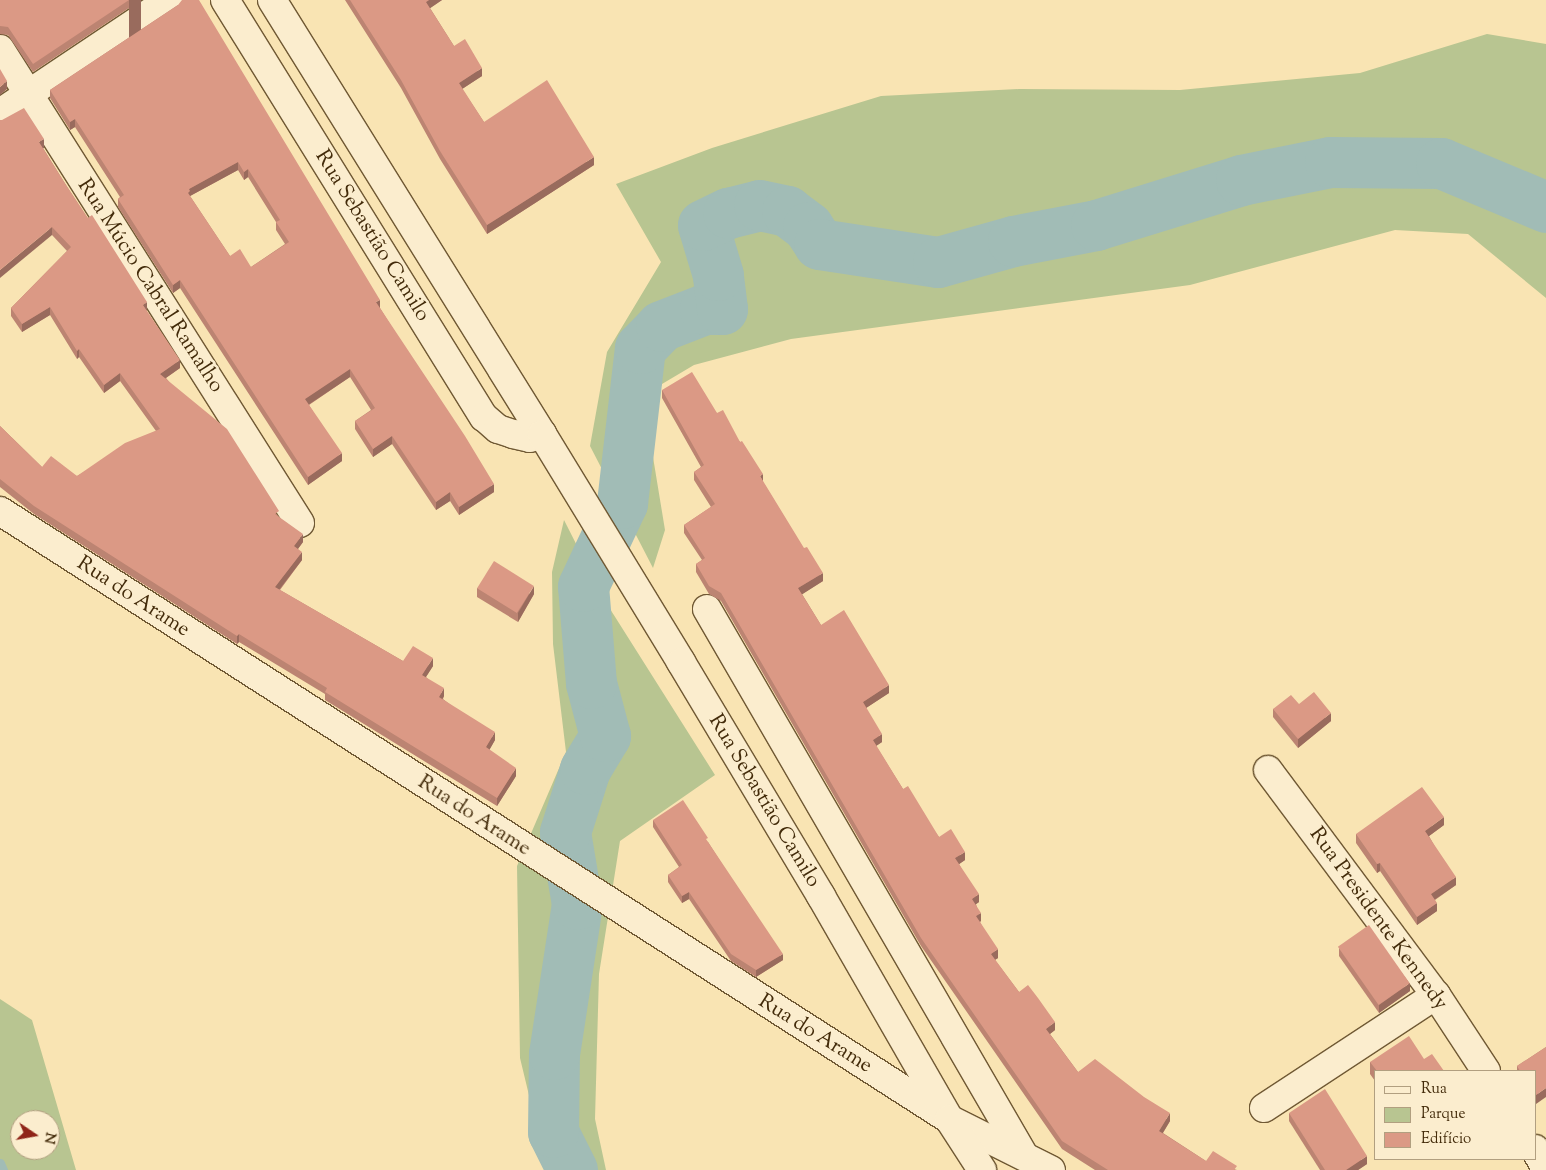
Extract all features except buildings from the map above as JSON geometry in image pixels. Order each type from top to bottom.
[{"type":"street","points":[[0,113],[169,0]]},
{"type":"street","name":"Rua Sebastião Camilo","points":[[225,0],[484,417],[498,429],[513,434],[530,438],[542,434]]},
{"type":"street","name":"Rua Sebastião Camilo","points":[[272,0],[542,434],[681,662],[821,896],[949,1119],[982,1170]]},
{"type":"street","name":"Rua Múcio Cabral Ramalho","points":[[0,49],[300,523]]},
{"type":"street","name":"Rua do Arame","points":[[0,511],[949,1119],[1023,1154],[1051,1170]]},
{"type":"street","points":[[707,608],[1023,1154]]},
{"type":"street","name":"Rua Presidente Kennedy","points":[[1268,770],[1436,995],[1485,1070]]},
{"type":"street","points":[[1264,1108],[1436,995]]},
{"type":"street","points":[[1536,1151],[1546,1168]]},
{"type":"green space","points":[[1487,34],[1546,44],[1546,298],[1468,234],[1395,230],[1190,285],[791,339],[694,365],[662,384],[650,412],[653,457],[665,530],[653,568],[590,446],[607,352],[661,262],[616,184],[712,148],[881,96],[1019,89],[1180,90],[1360,73]]},
{"type":"green space","points":[[564,520],[605,601],[715,775],[620,841],[599,974],[595,1119],[606,1170],[547,1170],[520,1058],[517,866],[566,752],[553,644],[552,572]]},
{"type":"green space","points":[[0,999],[32,1020],[58,1110],[10,1110],[10,1160],[60,1160],[60,1115],[76,1170],[0,1170]]},
{"type":"waterway","points":[[572,1170],[553,1132],[554,1054],[577,904],[565,832],[585,769],[605,736],[591,683],[583,586],[622,503],[640,348],[661,326],[705,309],[722,309],[718,275],[703,225],[728,213],[759,205],[787,211],[808,227],[819,244],[938,262],[1013,241],[1096,225],[1241,180],[1330,162],[1441,163],[1546,207]]},
{"type":"waterway","points":[[0,1163],[3,1170]]}]
